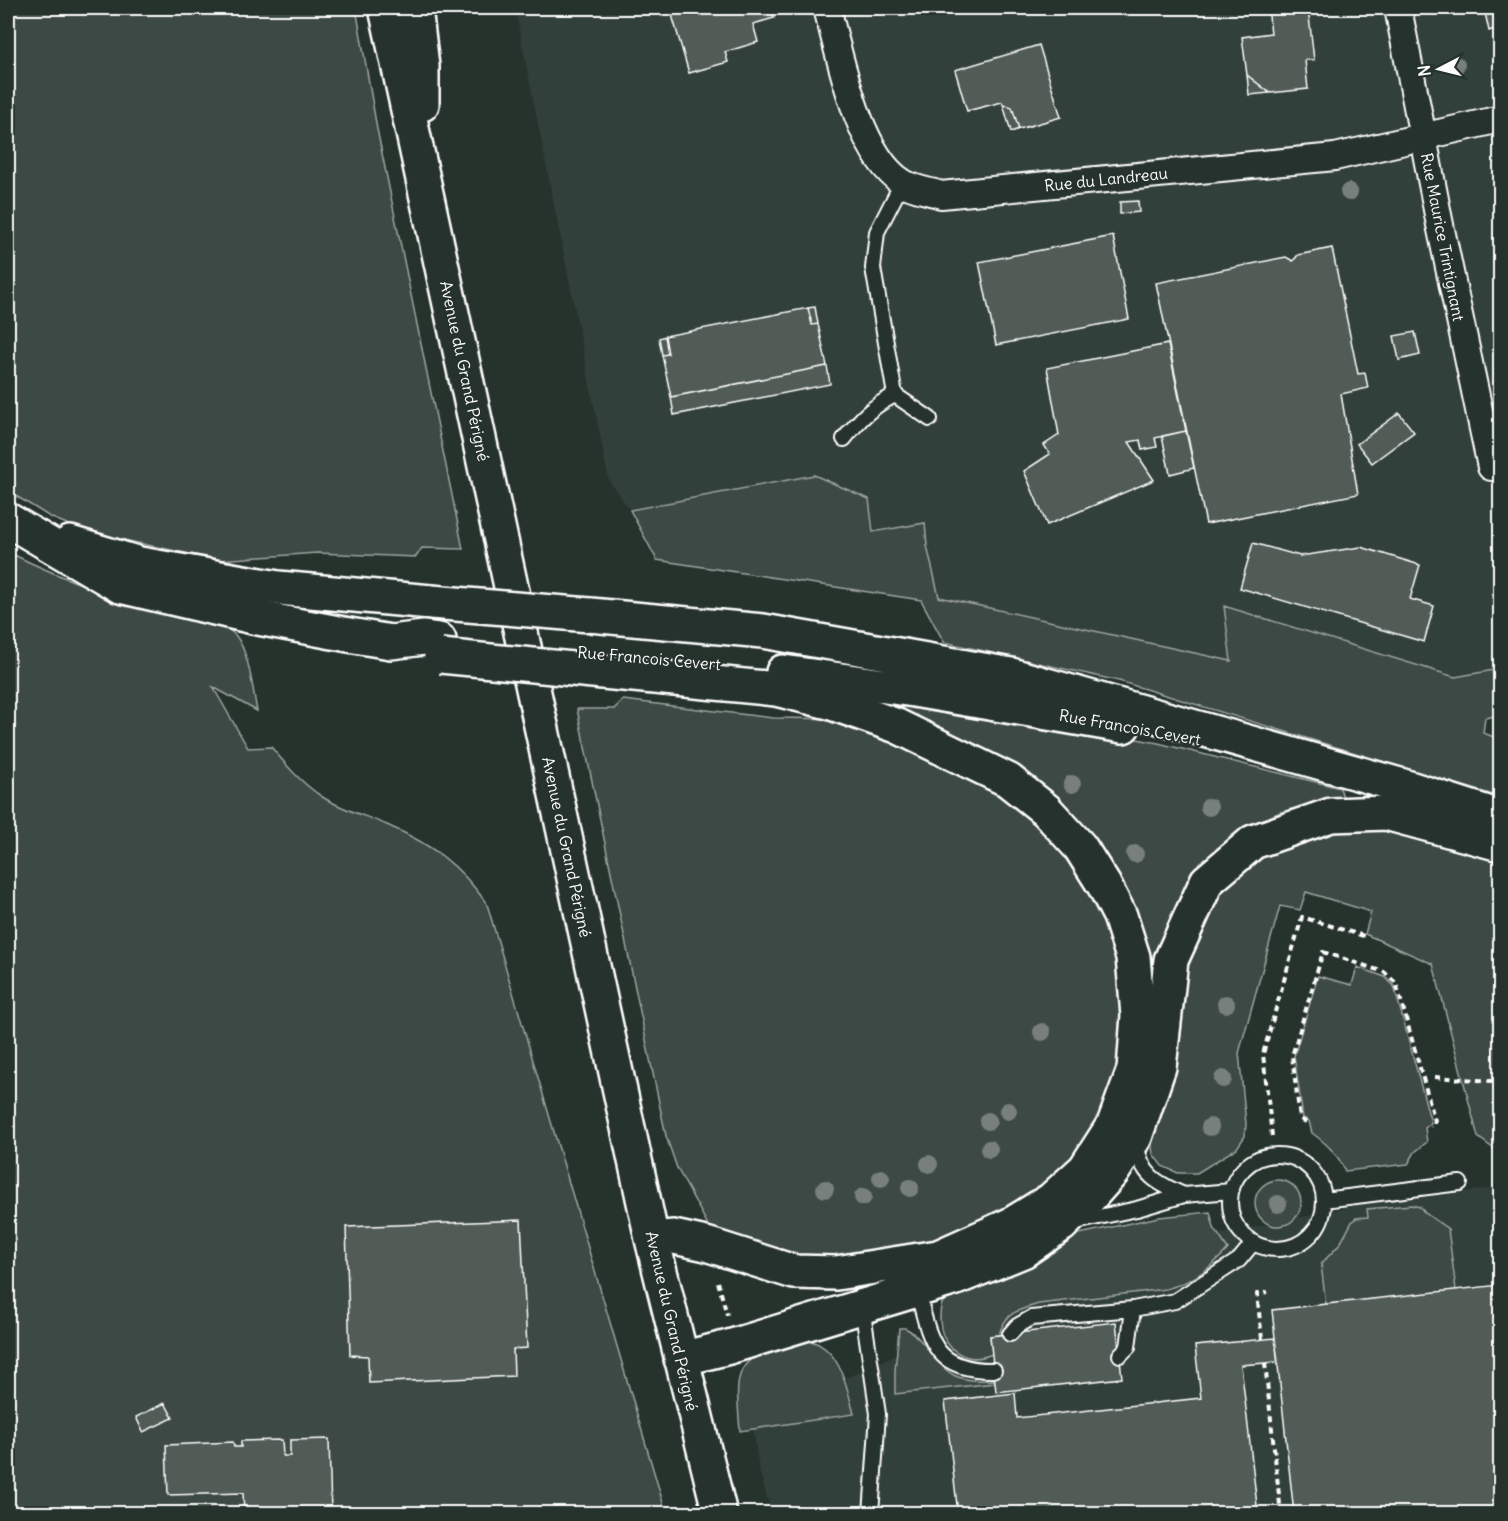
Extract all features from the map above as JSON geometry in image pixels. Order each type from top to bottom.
[{"type":"street","name":"Avenue du Grand Périgné","points":[[386,8],[652,1239],[720,1514]]},
{"type":"street","name":"Avenue du Grand Périgné","points":[[415,8],[422,66],[424,178]]},
{"type":"street","name":"Rue du Landreau","points":[[827,8],[856,116],[878,158],[902,183],[941,195],[1335,157],[1500,120]]},
{"type":"street","name":"Rue Maurice Trintignant","points":[[1398,8],[1491,467]]},
{"type":"street","name":"Rue Francois Cevert","points":[[12,523],[140,564],[278,588],[763,631],[1011,675],[1403,786],[1500,817]]},
{"type":"street","name":"Rue Francois Cevert","points":[[12,523],[120,586],[253,617],[391,642],[426,655],[440,648],[601,663],[723,664],[914,690],[1297,756]]},
{"type":"street","points":[[601,663],[776,689],[830,702],[897,726],[1008,780],[1046,810],[1080,847],[1120,916],[1133,957],[1138,1015],[1134,1070],[1114,1124],[1084,1169],[1052,1200],[1012,1224],[938,1257],[836,1273],[794,1272],[674,1236],[652,1239]]},
{"type":"street","points":[[681,1359],[729,1347],[956,1278],[1023,1251],[1061,1225],[1113,1171],[1135,1137],[1159,1067],[1171,960],[1207,881],[1253,842],[1331,815],[1386,813],[1500,844]]},
{"type":"lane","points":[[902,183],[877,232],[873,268],[895,395],[930,419]]},
{"type":"lane","points":[[844,438],[876,405],[895,395]]},
{"type":"lane","points":[[1135,1137],[1140,1162],[1149,1174],[1159,1184],[1184,1195]]},
{"type":"lane","points":[[1273,1155],[1288,1156],[1308,1167],[1321,1185],[1324,1200],[1323,1213],[1318,1226],[1299,1244],[1286,1249],[1275,1249],[1253,1243],[1234,1221],[1230,1206],[1231,1191],[1236,1178],[1246,1166],[1259,1158],[1273,1155]]},
{"type":"lane","points":[[1324,1200],[1460,1183]]},
{"type":"lane","points":[[1061,1225],[1137,1209],[1184,1195],[1231,1191]]},
{"type":"lane","points":[[1010,1334],[1017,1326],[1031,1318],[1133,1308],[1175,1300],[1239,1260],[1253,1243]]},
{"type":"lane","points":[[917,1289],[932,1342],[940,1354],[951,1363],[961,1367],[972,1370],[994,1370]]},
{"type":"lane","points":[[862,1306],[878,1414],[871,1514]]},
{"type":"lane","points":[[1120,1355],[1128,1347],[1133,1308]]},
{"type":"path","points":[[1272,1136],[1263,1054],[1302,917],[1367,937]]},
{"type":"path","points":[[1306,1122],[1300,1119],[1292,1056],[1323,952],[1384,972],[1396,983],[1435,1121],[1431,1127]]},
{"type":"path","points":[[1435,1077],[1492,1081],[1500,1087]]},
{"type":"path","points":[[718,1280],[729,1322]]},
{"type":"path","points":[[1262,1339],[1257,1294],[1267,1292]]},
{"type":"path","points":[[1264,1363],[1281,1514]]},
{"type":"shaded area","points":[[8,8],[356,8],[377,129],[463,549],[422,548],[416,557],[317,553],[219,560],[86,532],[50,517],[8,491]]},
{"type":"shaded area","points":[[515,8],[1500,8],[1500,669],[1455,677],[1224,607],[1231,661],[939,597],[924,523],[873,532],[814,476],[630,510],[609,481]]},
{"type":"shaded area","points":[[814,475],[869,499],[873,532],[925,523],[927,546],[939,597],[1231,661],[1224,606],[1455,677],[1500,669],[1500,715],[1485,718],[1483,733],[1500,739],[1500,797],[1119,681],[944,642],[921,600],[657,560],[630,510]]},
{"type":"shaded area","points":[[8,552],[52,573],[119,598],[226,628],[236,636],[244,652],[257,711],[213,687],[248,748],[271,747],[289,768],[316,793],[347,809],[403,832],[431,848],[466,877],[487,904],[666,1513],[8,1513]]},
{"type":"shaded area","points":[[908,696],[1158,743],[1340,788],[1343,797],[1342,800],[1278,813],[1264,820],[1232,844],[1200,876],[1176,907],[1169,921],[1161,945],[1154,988],[1136,925],[1016,771],[980,748],[941,729],[901,714]]},
{"type":"shaded area","points":[[623,700],[773,718],[849,719],[1008,793],[1070,851],[1122,954],[1124,1053],[1106,1111],[1070,1164],[1021,1205],[928,1244],[804,1262],[724,1236],[709,1227],[677,1168],[666,1136],[577,709],[614,709]]},
{"type":"shaded area","points":[[1400,829],[1500,860],[1500,1162],[1498,1152],[1478,1137],[1433,964],[1365,934],[1371,912],[1306,892],[1300,910],[1280,906],[1239,1053],[1246,1124],[1245,1136],[1237,1148],[1197,1173],[1178,1173],[1162,1166],[1153,1154],[1151,1139],[1181,966],[1217,893],[1244,868],[1277,846],[1316,831]]},
{"type":"shaded area","points":[[1357,967],[1385,977],[1394,986],[1431,1123],[1425,1128],[1427,1142],[1415,1152],[1408,1164],[1345,1171],[1332,1150],[1312,1133],[1309,1121],[1303,1118],[1294,1056],[1318,976],[1352,985]]},
{"type":"shaded area","points":[[1278,1180],[1294,1187],[1301,1203],[1294,1219],[1278,1226],[1262,1219],[1255,1203],[1262,1187]]},
{"type":"shaded area","points":[[1500,1187],[1500,1513],[772,1513],[759,1470],[753,1426],[813,1393],[1044,1288],[1101,1259],[1365,1204]]},
{"type":"shaded area","points":[[1411,1205],[1420,1207],[1448,1229],[1456,1290],[1326,1305],[1321,1264],[1340,1244],[1352,1222],[1356,1218],[1368,1217],[1367,1209]]},
{"type":"shaded area","points":[[1210,1212],[1214,1228],[1228,1249],[1207,1269],[1184,1283],[1166,1289],[1039,1304],[1025,1308],[1013,1313],[1005,1321],[999,1335],[990,1336],[992,1354],[982,1357],[964,1356],[949,1345],[944,1338],[940,1318],[941,1306],[955,1290],[1070,1236],[1159,1217]]},
{"type":"shaded area","points":[[899,1328],[905,1328],[914,1334],[941,1365],[954,1376],[971,1380],[995,1380],[995,1383],[895,1394]]},
{"type":"shaded area","points":[[787,1341],[811,1341],[829,1353],[841,1371],[854,1414],[740,1431],[738,1384],[741,1373],[746,1364],[755,1356]]},
{"type":"building","points":[[682,8],[771,8],[774,18],[753,24],[758,42],[725,52],[728,62],[689,73],[672,15],[683,11]]},
{"type":"building","points":[[1268,8],[1308,8],[1314,60],[1305,60],[1308,89],[1270,93],[1247,75],[1242,37],[1271,33]]},
{"type":"building","points":[[1484,8],[1500,8],[1500,27],[1489,31]]},
{"type":"building","points":[[1039,45],[1061,117],[1019,129],[1012,107],[1002,102],[967,111],[955,70]]},
{"type":"building","points":[[1247,75],[1270,93],[1249,95]]},
{"type":"building","points":[[1003,104],[1012,107],[1019,129],[1011,132]]},
{"type":"building","points":[[1138,201],[1139,212],[1120,214],[1120,202]]},
{"type":"building","points":[[1113,236],[1129,319],[996,345],[979,262]]},
{"type":"building","points":[[1332,248],[1358,374],[1365,373],[1368,388],[1341,394],[1358,494],[1206,524],[1156,283],[1286,257],[1293,261],[1298,255]]},
{"type":"building","points":[[815,307],[818,324],[812,325],[808,308]]},
{"type":"building","points":[[808,308],[812,325],[818,324],[827,366],[671,397],[662,355],[668,354],[665,336]]},
{"type":"building","points":[[1415,332],[1420,355],[1399,360],[1394,336]]},
{"type":"building","points":[[665,336],[668,354],[662,355],[659,338]]},
{"type":"building","points":[[1168,344],[1186,431],[1155,438],[1157,447],[1142,450],[1140,440],[1129,442],[1154,480],[1047,525],[1024,471],[1050,454],[1044,445],[1059,435],[1047,368]]},
{"type":"building","points":[[827,366],[830,384],[674,415],[671,397]]},
{"type":"building","points":[[1399,413],[1414,432],[1372,463],[1357,444]]},
{"type":"building","points":[[1186,431],[1194,468],[1170,474],[1162,436]]},
{"type":"building","points":[[1253,543],[1300,556],[1361,547],[1420,565],[1410,599],[1434,606],[1424,642],[1240,588]]},
{"type":"building","points":[[521,1220],[527,1348],[513,1349],[514,1376],[369,1383],[368,1356],[350,1355],[346,1227]]},
{"type":"building","points":[[1500,1285],[1500,1514],[1294,1514],[1272,1310]]},
{"type":"building","points":[[1116,1322],[1122,1378],[996,1392],[990,1336]]},
{"type":"building","points":[[1275,1338],[1278,1362],[1241,1365],[1258,1514],[958,1514],[945,1401],[1015,1393],[1017,1418],[1201,1398],[1195,1346]]},
{"type":"building","points":[[165,1403],[173,1418],[143,1432],[136,1417]]},
{"type":"building","points":[[329,1439],[331,1514],[244,1514],[243,1493],[168,1495],[166,1445],[233,1442],[234,1447],[241,1447],[241,1441],[282,1440],[283,1456],[290,1456],[290,1440]]}]
